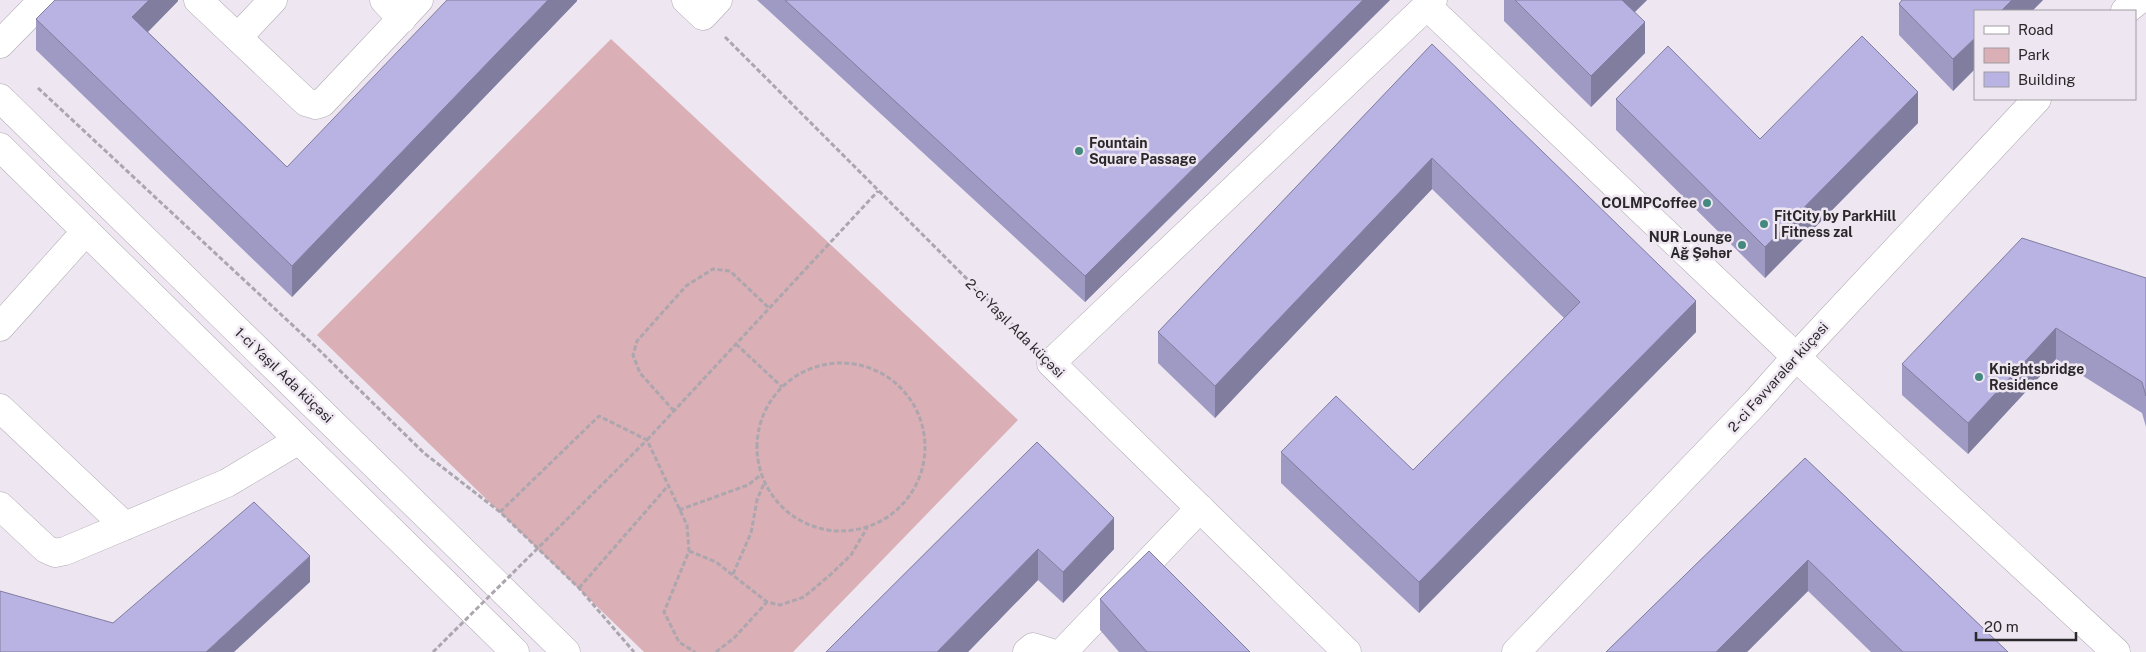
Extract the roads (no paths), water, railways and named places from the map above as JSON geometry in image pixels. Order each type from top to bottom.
[{"type":"street","points":[[0,44],[43,0]]},
{"type":"street","points":[[198,0],[306,102],[316,105],[322,103],[401,6]]},
{"type":"street","points":[[238,37],[273,0]]},
{"type":"street","points":[[2126,10],[2138,0]]},
{"type":"street","points":[[1430,3],[1796,357],[2116,652]]},
{"type":"street","name":"2-ci Yaşıl Ada küçəsi","points":[[1347,652],[1050,363],[1430,3]]},
{"type":"street","name":"1-ci Yaşıl Ada küçəsi","points":[[0,98],[566,652]]},
{"type":"street","name":"2-ci Fəvvarələr küçəsi","points":[[1516,652],[1756,402],[2036,100]]},
{"type":"street","points":[[0,147],[514,652]]},
{"type":"street","points":[[0,327],[86,231]]},
{"type":"street","points":[[0,408],[125,526]]},
{"type":"street","points":[[0,506],[46,549],[55,553],[65,551],[227,482],[299,440]]},
{"type":"street","points":[[1063,652],[1200,508]]},
{"type":"street","points":[[1027,652],[1033,647],[1049,652]]},
{"type":"place","name":"Fountain Square Passage","points":[[1079,151]]},
{"type":"place","name":"COLMPCoffee","points":[[1707,203]]},
{"type":"place","name":"FitCity by ParkHill | Fitness zal","points":[[1764,224]]},
{"type":"place","name":"NUR Lounge Ağ Şəhər","points":[[1742,245]]},
{"type":"place","name":"Knightsbridge Residence","points":[[1979,377]]}]
